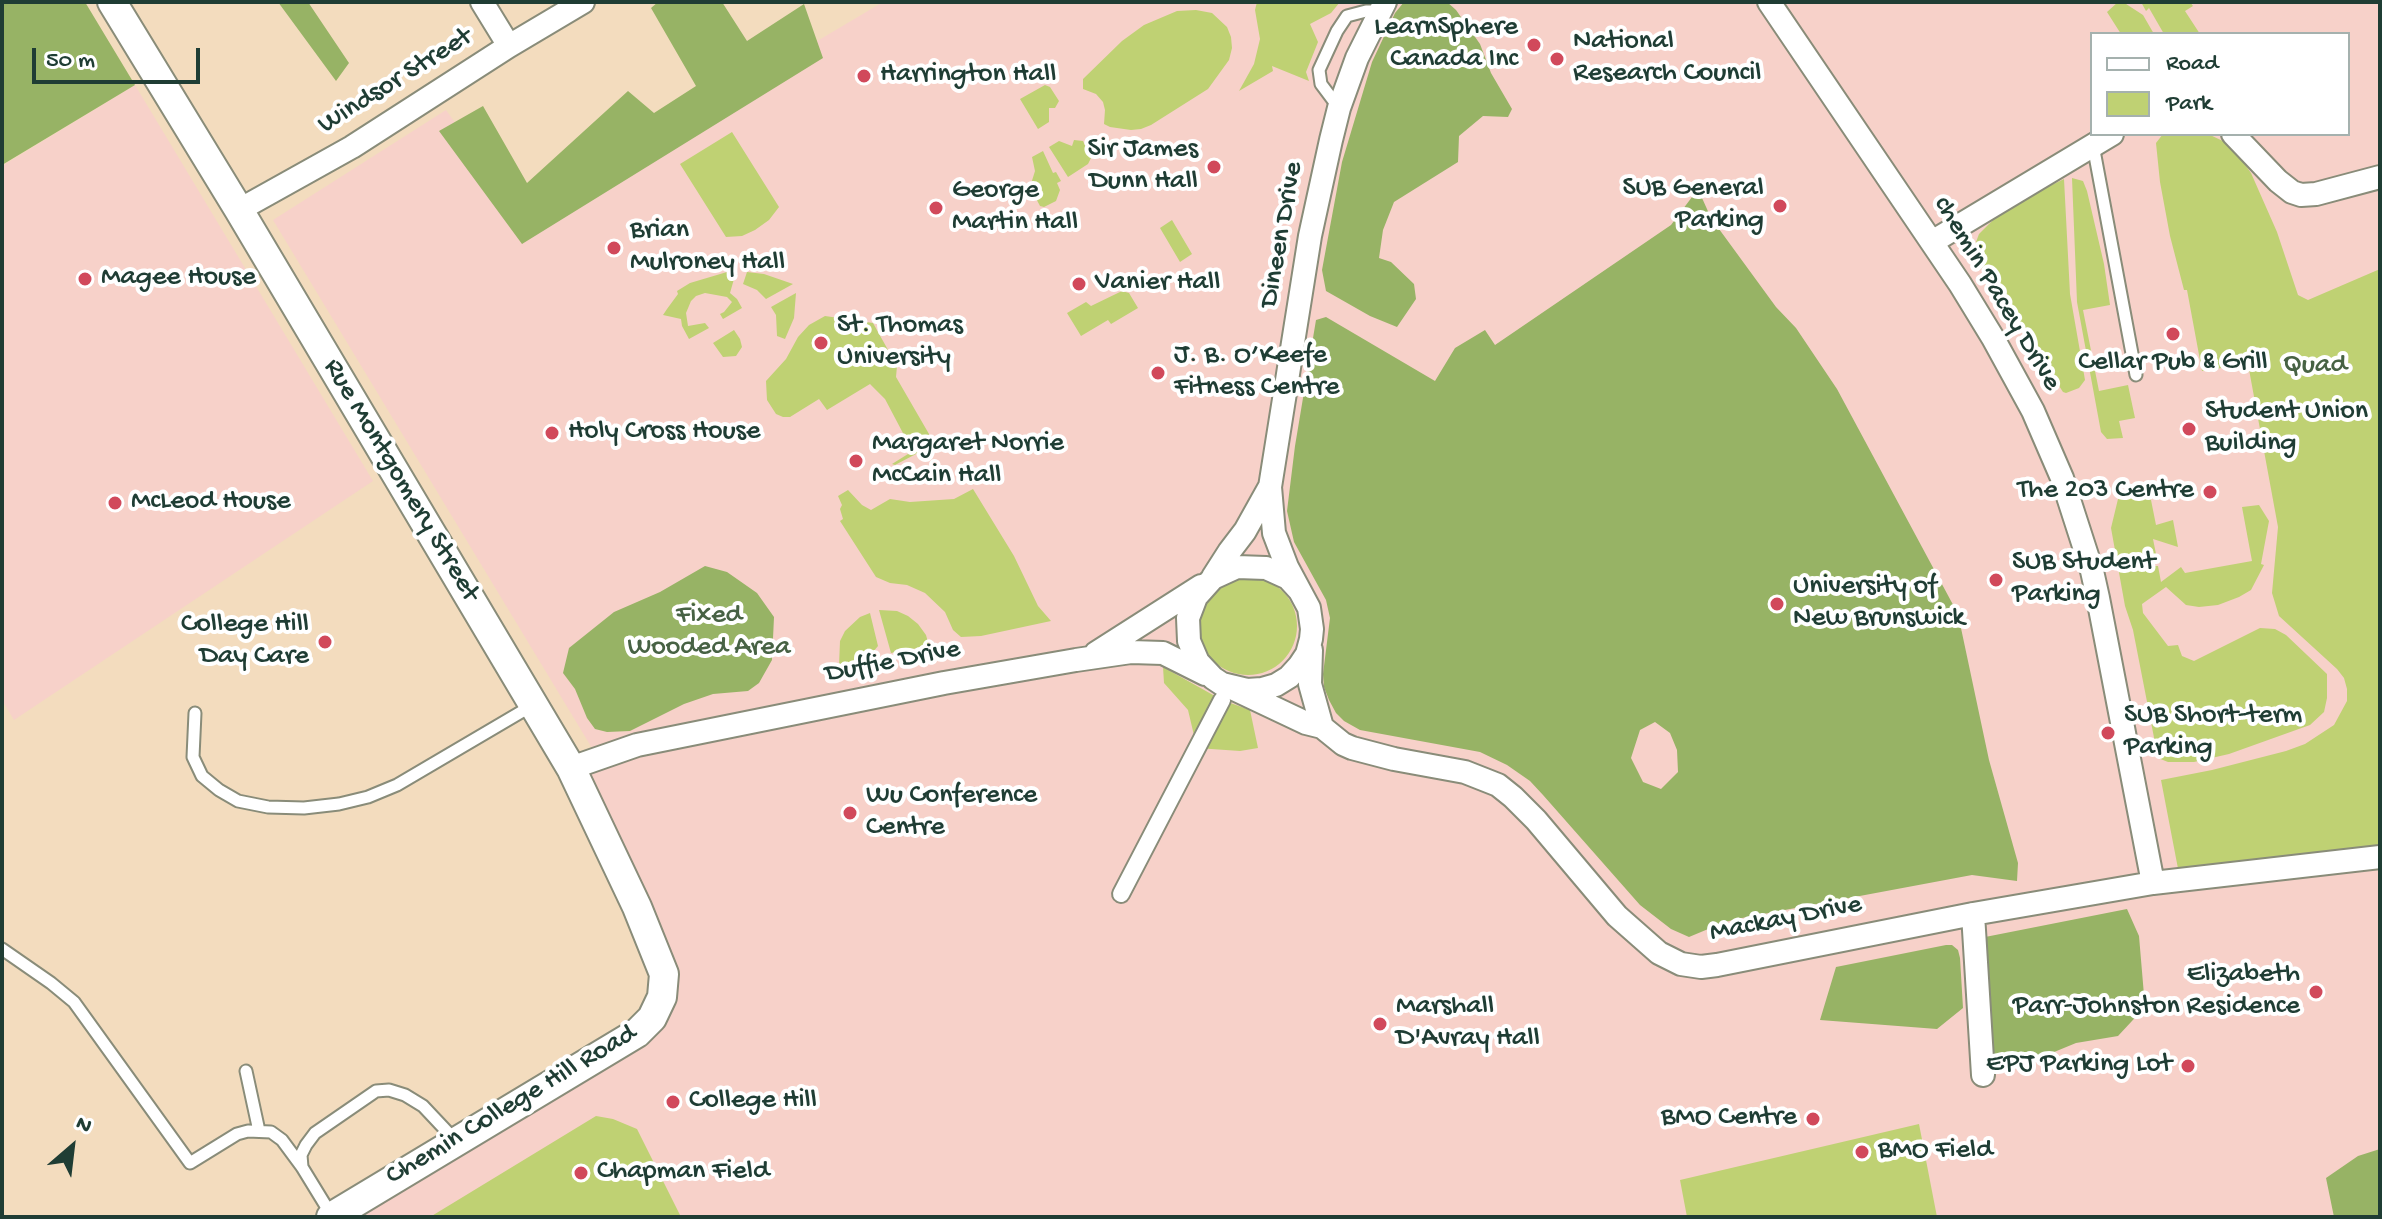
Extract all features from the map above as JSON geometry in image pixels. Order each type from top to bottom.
[{"type":"street","name":"Rue Montgomery Street","points":[[112,2],[571,768],[637,907],[664,974]]},
{"type":"street","points":[[482,2],[509,46]]},
{"type":"street","name":"Windsor Street","points":[[239,210],[352,147],[583,2]]},
{"type":"street","name":"chemin Pacey Drive","points":[[1769,2],[1932,242],[2007,360],[2033,411],[2062,478],[2098,598],[2153,883]]},
{"type":"street","name":"Dineen Drive","points":[[1270,487],[1310,236],[1339,108],[1357,58],[1382,7]]},
{"type":"street","points":[[2235,136],[2278,181],[2301,195],[2380,177]]},
{"type":"street","points":[[1932,242],[2102,139]]},
{"type":"street","points":[[1270,487],[1274,533],[1312,618],[1310,684],[1322,727]]},
{"type":"street","name":"Duffie Drive","points":[[1088,658],[1210,580],[1245,531],[1270,487]]},
{"type":"street","points":[[1299,590],[1288,578],[1266,568],[1237,567],[1210,580],[1196,597],[1191,608],[1189,641],[1198,662],[1222,688],[1247,690],[1262,689],[1289,677],[1307,654],[1311,639]]},
{"type":"street","name":"Duffie Drive","points":[[571,768],[637,745],[944,683],[1131,652],[1163,653],[1222,688]]},
{"type":"street","points":[[1121,894],[1222,688]]},
{"type":"street","name":"Mackay Drive","points":[[1222,688],[1322,727],[1343,744],[1361,751],[1465,772],[1498,785],[1536,820],[1617,916],[1659,953],[1681,964],[1701,967],[1973,914],[2153,883],[2380,857]]},
{"type":"street","points":[[1973,914],[1983,1075]]},
{"type":"street","name":"Chemin College Hill Road","points":[[332,1216],[637,1033],[652,1018],[662,997],[664,974]]},
{"type":"lane","points":[[1339,108],[1321,84],[1319,70],[1347,16],[1382,7]]},
{"type":"lane","points":[[2102,139],[2136,375]]},
{"type":"lane","points":[[195,713],[193,757],[202,776],[238,801],[268,807],[304,808],[368,797],[397,785],[534,705]]},
{"type":"lane","points":[[2,949],[74,1002],[190,1163],[237,1134],[271,1132],[282,1140],[302,1167],[332,1216]]},
{"type":"lane","points":[[246,1071],[259,1131]]},
{"type":"lane","points":[[302,1167],[301,1155],[315,1133],[376,1091],[389,1090],[405,1095],[423,1106],[456,1141]]},
{"type":"shaded area","name":"University of New Brunswick","points":[[883,2],[2380,2],[2380,1217],[337,1217],[637,1033],[662,998],[571,768],[598,758],[273,220],[446,110],[522,216]]},
{"type":"shaded area","points":[[135,85],[373,481],[14,720],[2,700],[2,166]]},
{"type":"green space","points":[[2,2],[85,2],[135,85],[2,165]]},
{"type":"green space","points":[[278,2],[308,2],[349,63],[336,81]]},
{"type":"green space","points":[[658,2],[722,2],[747,41],[804,4],[823,58],[522,244],[439,131],[483,106],[527,183],[628,91],[654,113],[696,86],[651,8]]},
{"type":"green space","points":[[1257,2],[1340,2],[1331,13],[1310,24],[1318,42],[1306,72],[1309,81],[1272,66],[1273,71],[1239,91],[1254,64],[1260,39],[1255,10]]},
{"type":"green space","points":[[1404,2],[1447,2],[1456,10],[1480,44],[1491,73],[1512,109],[1508,117],[1483,116],[1459,136],[1458,162],[1394,202],[1383,230],[1379,258],[1391,262],[1414,284],[1416,299],[1397,327],[1326,291],[1322,270],[1342,162],[1372,62],[1395,13]]},
{"type":"green space","points":[[2118,2],[2123,2],[2143,15],[2153,32],[2120,32],[2107,12]]},
{"type":"green space","points":[[2141,2],[2190,2],[2193,6],[2185,11],[2199,32],[2163,32],[2149,8],[2146,11]]},
{"type":"green space","points":[[1177,11],[1212,13],[1227,27],[1231,37],[1229,60],[1208,89],[1141,129],[1104,124],[1103,102],[1096,94],[1083,89],[1083,79],[1122,41],[1144,25]]},
{"type":"green space","points":[[1045,85],[1050,87],[1059,101],[1055,108],[1049,108],[1049,122],[1038,129],[1020,99]]},
{"type":"green space","points":[[732,132],[779,207],[769,220],[755,230],[742,236],[726,237],[680,164]]},
{"type":"green space","name":"Quad","points":[[2161,136],[2212,136],[2236,152],[2251,173],[2277,232],[2298,295],[2308,300],[2380,269],[2380,857],[2180,879],[2161,780],[2212,770],[2305,744],[2334,725],[2347,701],[2347,689],[2337,669],[2279,616],[2272,593],[2278,527],[2248,364],[2202,371],[2187,290],[2184,290],[2170,236],[2156,143]]},
{"type":"green space","points":[[1074,140],[1083,141],[1091,158],[1088,164],[1068,177],[1049,147],[1059,141],[1072,146]]},
{"type":"green space","points":[[1043,151],[1053,173],[1056,172],[1061,181],[1057,183],[1060,190],[1056,201],[1044,207],[1040,206],[1030,187],[1035,171],[1032,157]]},
{"type":"green space","points":[[2072,178],[2083,181],[2087,191],[2110,305],[2083,310],[2099,391],[2128,385],[2135,418],[2119,421],[2123,438],[2107,439],[2101,432],[2077,302]]},
{"type":"green space","points":[[2064,179],[2070,294],[2085,380],[2079,388],[2066,393],[1972,253],[1979,234],[1996,217]]},
{"type":"green space","points":[[1698,189],[1711,218],[1776,307],[1796,328],[1837,389],[1958,614],[1989,760],[2018,863],[2017,881],[1972,875],[1742,918],[1689,937],[1671,929],[1640,905],[1530,781],[1507,765],[1480,752],[1360,730],[1344,721],[1329,700],[1323,674],[1330,618],[1326,600],[1294,542],[1287,511],[1316,320],[1326,317],[1435,381],[1455,348],[1485,330],[1495,345],[1671,225]],"holes":[[[1655,722],[1670,733],[1677,750],[1678,772],[1661,789],[1643,782],[1631,758],[1640,730]]]},
{"type":"green space","points":[[1172,220],[1192,254],[1180,262],[1160,228]]},
{"type":"green space","points":[[736,272],[730,293],[742,308],[723,319],[720,314],[732,302],[727,297],[705,293],[696,296],[686,313],[688,326],[705,323],[709,328],[689,339],[681,319],[663,315],[677,291],[690,283]]},
{"type":"green space","points":[[747,272],[793,284],[766,299],[757,290],[743,284]]},
{"type":"green space","points":[[1122,291],[1129,293],[1138,308],[1111,324],[1108,320],[1081,336],[1067,313],[1086,302],[1091,306]]},
{"type":"green space","points":[[796,293],[794,318],[785,339],[777,336],[776,315],[771,307]]},
{"type":"green space","points":[[825,316],[873,323],[897,366],[896,377],[929,434],[916,454],[892,464],[908,454],[904,435],[885,399],[870,384],[827,410],[819,399],[790,417],[776,414],[767,400],[766,381],[786,359],[798,337],[809,325]]},
{"type":"green space","points":[[734,330],[742,347],[736,356],[723,357],[713,343]]},
{"type":"green space","points":[[973,489],[1014,556],[1038,606],[1051,621],[981,636],[961,637],[953,630],[945,612],[925,593],[876,577],[840,521],[843,519],[842,505],[838,496],[848,490],[871,510],[890,499],[910,502],[954,499]]},
{"type":"green space","points":[[2150,495],[2156,525],[2173,520],[2178,547],[2153,539],[2156,554],[2151,555],[2154,566],[2158,566],[2161,582],[2181,567],[2185,573],[2252,561],[2242,507],[2259,505],[2269,521],[2261,564],[2264,565],[2251,590],[2218,605],[2199,607],[2186,605],[2166,587],[2142,604],[2143,613],[2168,646],[2178,645],[2182,656],[2194,661],[2260,628],[2275,629],[2286,635],[2327,674],[2324,712],[2310,725],[2229,754],[2194,762],[2168,762],[2158,758],[2111,528],[2118,499]]},
{"type":"green space","name":"Fixed Wooded Area","points":[[705,566],[727,572],[757,593],[774,617],[772,660],[759,683],[748,691],[713,694],[684,704],[630,731],[595,729],[575,689],[563,673],[569,648],[614,612],[660,592]]},
{"type":"green space","points":[[1238,577],[1258,577],[1283,591],[1294,607],[1297,626],[1294,645],[1283,661],[1258,675],[1238,675],[1221,667],[1207,653],[1199,636],[1199,616],[1207,599],[1221,585]]},
{"type":"green space","points":[[879,610],[897,611],[908,616],[926,635],[929,646],[891,653]]},
{"type":"green space","points":[[870,613],[878,646],[873,652],[873,659],[839,666],[840,641],[845,631],[860,617]]},
{"type":"green space","points":[[1163,667],[1222,700],[1250,710],[1258,748],[1240,751],[1197,748],[1188,710],[1164,683]]},
{"type":"green space","points":[[2127,909],[2139,936],[2145,1007],[2118,1036],[2076,1043],[2042,1057],[2025,1059],[2011,1054],[2004,1072],[1983,1075],[1975,939]]},
{"type":"green space","points":[[1946,945],[1958,950],[1963,1008],[1937,1029],[1820,1020],[1836,967]]},
{"type":"green space","name":"Chapman Field","points":[[596,1116],[637,1129],[681,1217],[430,1217]]},
{"type":"green space","name":"BMO Field","points":[[1919,1124],[1937,1217],[1687,1217],[1680,1180]]},
{"type":"green space","points":[[2380,1149],[2380,1217],[2334,1217],[2326,1178],[2358,1156]]},
{"type":"place","name":"LearnSphere Canada Inc","points":[[1534,45]]},
{"type":"place","name":"National Research Council","points":[[1557,59]]},
{"type":"place","name":"Harrington Hall","points":[[864,76]]},
{"type":"place","name":"Sir James Dunn Hall","points":[[1214,167]]},
{"type":"place","name":"SUB General Parking","points":[[1780,206]]},
{"type":"place","name":"George Martin Hall","points":[[936,208]]},
{"type":"place","name":"Brian Mulroney Hall","points":[[614,248]]},
{"type":"place","name":"Magee House","points":[[85,279]]},
{"type":"place","name":"Vanier Hall","points":[[1079,284]]},
{"type":"place","name":"Cellar Pub & Grill","points":[[2173,334]]},
{"type":"place","name":"St. Thomas University","points":[[821,343]]},
{"type":"place","name":"J. B. O’Keefe Fitness Centre","points":[[1158,373]]},
{"type":"place","name":"Student Union Building","points":[[2189,429]]},
{"type":"place","name":"Holy Cross House","points":[[552,433]]},
{"type":"place","name":"Margaret Norrie McCain Hall","points":[[856,461]]},
{"type":"place","name":"The 203 Centre","points":[[2210,492]]},
{"type":"place","name":"McLeod House","points":[[115,503]]},
{"type":"place","name":"SUB Student Parking","points":[[1996,580]]},
{"type":"place","name":"University of New Brunswick","points":[[1777,604]]},
{"type":"place","name":"College Hill Day Care","points":[[325,642]]},
{"type":"place","name":"SUB Short-term Parking","points":[[2108,733]]},
{"type":"place","name":"Wu Conference Centre","points":[[850,813]]},
{"type":"place","name":"Elizabeth Parr-Johnston Residence","points":[[2316,992]]},
{"type":"place","name":"Marshall D'Avray Hall","points":[[1380,1024]]},
{"type":"place","name":"EPJ Parking Lot","points":[[2188,1066]]},
{"type":"place","name":"College Hill","points":[[673,1102]]},
{"type":"place","name":"BMO Centre","points":[[1813,1119]]},
{"type":"place","name":"BMO Field","points":[[1862,1152]]},
{"type":"place","name":"Chapman Field","points":[[581,1173]]}]
